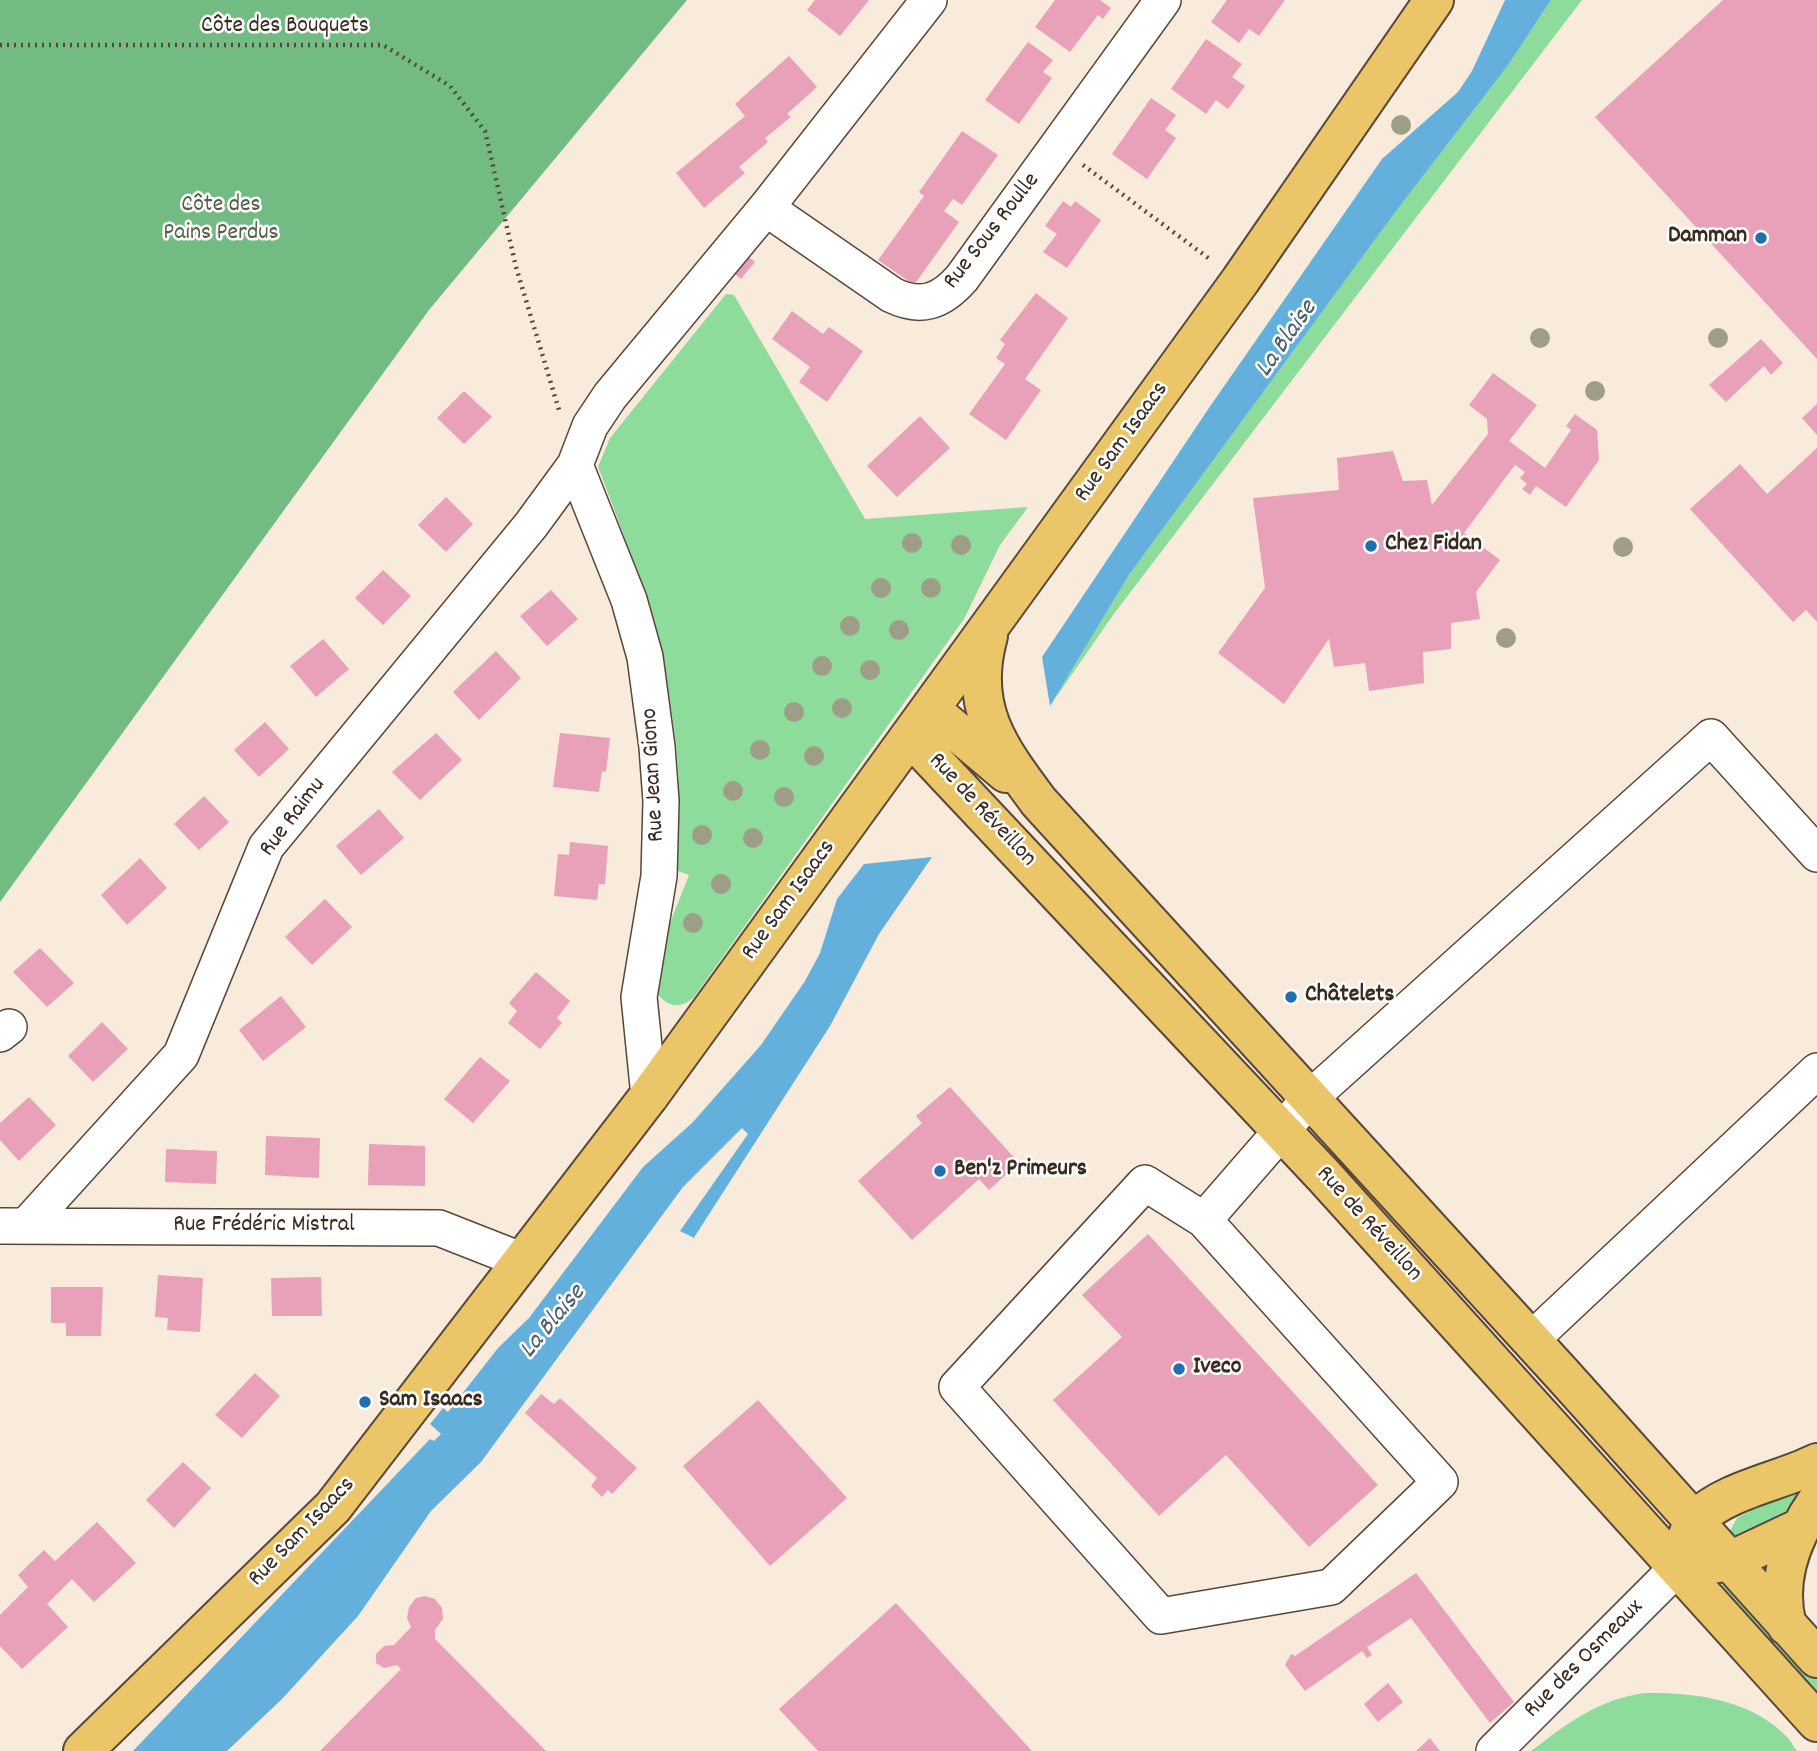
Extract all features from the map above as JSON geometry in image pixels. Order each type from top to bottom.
[{"type":"main road","name":"Rue Sam Isaacs","points":[[83,1751],[333,1507],[523,1261],[649,1096],[1240,281],[1434,0]]},
{"type":"main road","name":"Rue de Réveillon","points":[[990,627],[980,674],[987,719],[1001,749],[1039,802],[1531,1340],[1817,1658]]},
{"type":"main road","name":"Rue de Réveillon","points":[[920,722],[1039,802]]},
{"type":"main road","name":"Rue de Réveillon","points":[[920,722],[1282,1132],[1817,1722]]},
{"type":"main road","points":[[1694,1521],[1748,1490],[1817,1463]]},
{"type":"main road","points":[[1676,1569],[1730,1561],[1809,1514]]},
{"type":"main road","points":[[1787,1626],[1783,1609],[1785,1572],[1809,1514]]},
{"type":"main road","name":"Rue des Osmeaux","points":[[1676,1569],[1694,1521]]},
{"type":"street","points":[[575,465],[590,426],[604,404],[766,208],[929,0]]},
{"type":"street","name":"Rue Sous Roulle","points":[[766,208],[892,295],[925,304],[944,295],[962,278],[1059,148],[1163,0]]},
{"type":"street","name":"Rue Jean Giono","points":[[575,465],[632,612],[645,657],[657,747],[661,802],[659,876],[639,997],[649,1096]]},
{"type":"street","name":"Rue Raimu","points":[[13,1226],[181,1055],[266,847],[531,525],[575,465]]},
{"type":"street","points":[[1204,1220],[1310,1098],[1711,737],[1817,853]]},
{"type":"street","points":[[1531,1340],[1817,1071]]},
{"type":"street","points":[[1145,1183],[1204,1220],[1440,1482],[1331,1587],[1161,1616],[957,1387],[1145,1183]]},
{"type":"street","name":"Rue Frédéric Mistral","points":[[13,1226],[439,1228],[523,1261]]},
{"type":"street","name":"Rue des Osmeaux","points":[[1494,1751],[1676,1569]]},
{"type":"path","name":"Côte des Bouquets","points":[[0,45],[383,45],[450,86],[485,131],[516,267],[559,412]]},
{"type":"path","points":[[1059,148],[1240,281]]},
{"type":"green space","name":"Côte des Pains Perdus","points":[[0,0],[687,0],[429,310],[0,902]]},
{"type":"green space","points":[[1551,0],[1582,0],[1113,615],[1050,706],[1129,575],[1394,214],[1509,64]]},
{"type":"green space","points":[[726,294],[734,295],[865,519],[1028,507],[1000,545],[964,619],[694,997],[684,1004],[674,1005],[669,1004],[656,992],[666,933],[689,875],[675,870],[679,818],[678,766],[672,715],[649,614],[598,467],[610,438]]},
{"type":"green space","points":[[1790,1488],[1814,1488],[1776,1524],[1742,1545],[1729,1533],[1737,1518]]},
{"type":"green space","points":[[1724,1582],[1817,1672],[1817,1707],[1721,1588]]},
{"type":"green space","points":[[1644,1693],[1682,1694],[1740,1706],[1773,1725],[1788,1738],[1797,1751],[1531,1751],[1597,1707]]},
{"type":"water","name":"La Blaise","points":[[1505,0],[1551,0],[1509,64],[1394,214],[1129,575],[1050,706],[1042,657],[1211,405],[1382,159],[1458,92],[1472,71]]},
{"type":"water","name":"La Blaise","points":[[932,857],[879,934],[830,1026],[694,1238],[680,1231],[748,1134],[742,1128],[683,1187],[481,1462],[431,1511],[358,1616],[282,1699],[227,1751],[133,1751],[430,1439],[434,1441],[441,1434],[430,1424],[443,1408],[448,1412],[498,1348],[529,1318],[643,1167],[692,1123],[761,1045],[805,981],[820,953],[837,899],[864,864]]},
{"type":"building","points":[[815,0],[869,0],[840,36],[807,10]]},
{"type":"building","points":[[1055,0],[1100,0],[1111,8],[1103,19],[1098,15],[1070,52],[1035,27]]},
{"type":"building","points":[[1227,0],[1285,0],[1259,36],[1249,29],[1239,43],[1211,22]]},
{"type":"building","name":"Damman","points":[[1723,0],[1817,0],[1817,359],[1595,117]]},
{"type":"building","points":[[1206,39],[1242,64],[1232,77],[1245,86],[1228,109],[1216,100],[1206,114],[1171,89]]},
{"type":"building","points":[[1028,42],[1053,60],[1043,72],[1052,78],[1019,124],[985,100]]},
{"type":"building","points":[[789,56],[817,87],[787,114],[791,117],[765,138],[768,142],[739,167],[745,173],[704,208],[676,173],[745,116],[735,104]]},
{"type":"building","points":[[1151,98],[1176,115],[1165,130],[1176,138],[1147,179],[1112,154]]},
{"type":"building","points":[[962,131],[998,155],[962,205],[953,199],[944,211],[959,222],[914,285],[878,260],[924,196],[919,192]]},
{"type":"building","points":[[1063,201],[1071,207],[1075,201],[1101,220],[1067,268],[1043,252],[1057,234],[1045,226]]},
{"type":"building","points":[[745,254],[755,262],[741,279],[731,271]]},
{"type":"building","points":[[1036,293],[1068,318],[1025,379],[1041,390],[1006,440],[969,414],[1005,364],[996,358],[1005,344],[1000,340]]},
{"type":"building","points":[[792,311],[823,334],[829,327],[863,351],[827,402],[799,382],[810,367],[772,339]]},
{"type":"building","points":[[1761,339],[1783,363],[1771,375],[1764,366],[1726,402],[1709,385]]},
{"type":"building","name":"Chez Fidan","points":[[1493,373],[1537,405],[1509,441],[1545,468],[1571,430],[1566,426],[1575,414],[1597,430],[1599,460],[1566,507],[1536,486],[1530,495],[1522,489],[1527,484],[1520,478],[1525,472],[1515,465],[1464,533],[1500,560],[1476,592],[1480,619],[1451,623],[1451,649],[1423,652],[1424,683],[1369,691],[1365,663],[1334,667],[1329,639],[1284,704],[1218,653],[1265,588],[1253,498],[1339,490],[1337,458],[1393,451],[1403,481],[1427,480],[1432,505],[1488,434],[1487,419],[1469,405]]},
{"type":"building","points":[[464,391],[492,417],[464,444],[437,418]]},
{"type":"building","points":[[1817,404],[1817,435],[1802,418]]},
{"type":"building","points":[[920,416],[950,448],[897,497],[867,466]]},
{"type":"building","points":[[1817,448],[1817,622],[1806,610],[1793,622],[1690,509],[1740,464],[1767,494]]},
{"type":"building","points":[[446,497],[473,524],[446,552],[418,525]]},
{"type":"building","points":[[383,570],[411,596],[383,625],[355,598]]},
{"type":"building","points":[[551,590],[578,619],[547,646],[520,616]]},
{"type":"building","points":[[323,639],[349,669],[316,697],[290,666]]},
{"type":"building","points":[[496,651],[521,678],[479,720],[453,692]]},
{"type":"building","points":[[265,722],[289,749],[259,777],[234,750]]},
{"type":"building","points":[[436,733],[462,760],[420,800],[392,772]]},
{"type":"building","points":[[560,733],[610,738],[606,772],[602,771],[599,792],[553,787]]},
{"type":"building","points":[[204,796],[229,822],[199,850],[174,824]]},
{"type":"building","points":[[379,809],[404,838],[361,875],[336,846]]},
{"type":"building","points":[[570,842],[608,846],[605,884],[599,884],[597,900],[554,896],[558,854],[569,855]]},
{"type":"building","points":[[140,858],[167,888],[127,925],[101,895]]},
{"type":"building","points":[[325,899],[352,927],[312,965],[285,937]]},
{"type":"building","points":[[40,948],[74,983],[47,1007],[13,972]]},
{"type":"building","points":[[536,972],[570,1001],[557,1018],[562,1023],[540,1049],[508,1023],[517,1011],[509,1003]]},
{"type":"building","points":[[281,996],[306,1027],[263,1061],[239,1030]]},
{"type":"building","points":[[102,1022],[128,1049],[93,1082],[68,1056]]},
{"type":"building","points":[[480,1057],[510,1081],[473,1123],[444,1099]]},
{"type":"building","name":"Ben'z Primeurs","points":[[950,1087],[1019,1163],[989,1190],[979,1179],[912,1240],[858,1181],[922,1123],[916,1116]]},
{"type":"building","points":[[29,1097],[56,1125],[19,1161],[0,1140],[0,1123]]},
{"type":"building","points":[[266,1136],[320,1138],[319,1178],[265,1175]]},
{"type":"building","points":[[369,1144],[425,1146],[425,1186],[368,1185]]},
{"type":"building","points":[[166,1149],[217,1151],[216,1184],[165,1182]]},
{"type":"building","name":"Iveco","points":[[1148,1234],[1378,1485],[1309,1547],[1226,1455],[1159,1516],[1053,1400],[1122,1337],[1082,1295]]},
{"type":"building","points":[[158,1275],[203,1278],[200,1332],[167,1330],[168,1318],[155,1317]]},
{"type":"building","points":[[321,1277],[322,1316],[272,1316],[271,1278]]},
{"type":"building","points":[[51,1287],[103,1287],[101,1336],[66,1336],[66,1323],[51,1323]]},
{"type":"building","points":[[255,1373],[280,1396],[242,1438],[215,1415]]},
{"type":"building","points":[[541,1394],[554,1404],[560,1398],[637,1468],[612,1494],[608,1490],[602,1497],[591,1486],[597,1478],[525,1413]]},
{"type":"building","points":[[758,1400],[847,1498],[770,1566],[683,1466]]},
{"type":"building","points":[[183,1462],[211,1488],[174,1528],[146,1500]]},
{"type":"building","points":[[97,1522],[136,1563],[94,1602],[72,1579],[47,1604],[68,1627],[22,1669],[0,1646],[0,1615],[28,1587],[18,1575],[44,1550],[55,1561]]},
{"type":"building","points":[[1416,1573],[1514,1702],[1490,1723],[1411,1618],[1367,1647],[1372,1655],[1367,1658],[1362,1651],[1305,1691],[1285,1665],[1291,1654],[1295,1656]]},
{"type":"building","points":[[425,1596],[435,1599],[442,1608],[443,1619],[435,1630],[435,1639],[546,1751],[320,1751],[401,1669],[397,1665],[384,1668],[376,1663],[376,1654],[384,1646],[394,1645],[411,1627],[407,1618],[409,1607],[416,1598]]},
{"type":"building","points":[[896,1603],[1032,1751],[818,1751],[779,1709]]},
{"type":"building","points":[[1388,1683],[1403,1702],[1378,1722],[1364,1704]]},
{"type":"building","points":[[1430,1738],[1440,1751],[1416,1751]]},
{"type":"place","name":"Damman","points":[[1761,238]]},
{"type":"place","name":"Chez Fidan","points":[[1371,546]]},
{"type":"place","name":"Châtelets","points":[[1291,997]]},
{"type":"place","name":"Ben'z Primeurs","points":[[940,1171]]},
{"type":"place","name":"Iveco","points":[[1179,1369]]},
{"type":"place","name":"Sam Isaacs","points":[[365,1402]]}]
